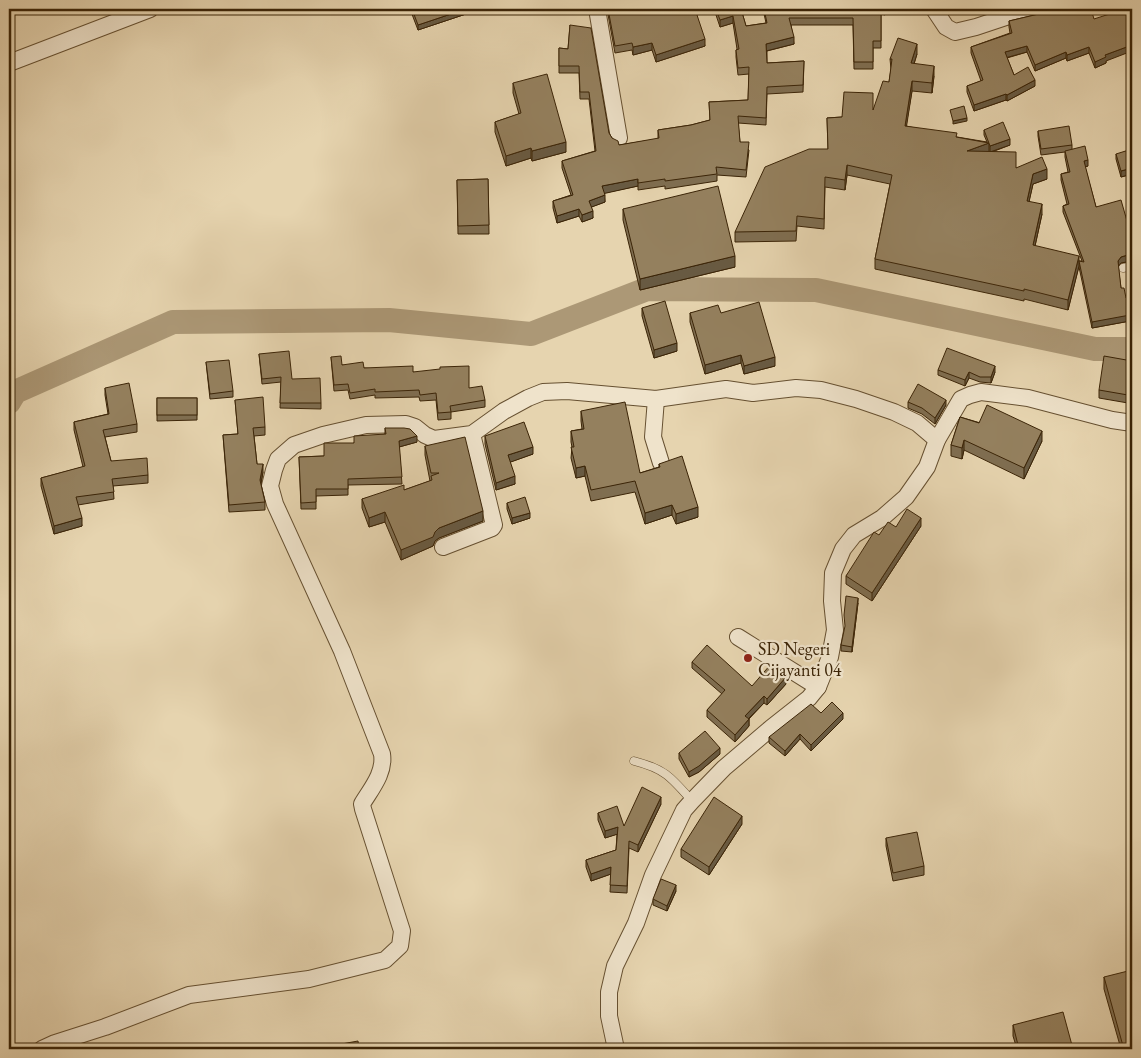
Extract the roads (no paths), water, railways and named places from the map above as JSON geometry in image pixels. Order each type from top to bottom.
[{"type":"street","points":[[9,63],[150,9]]},
{"type":"street","points":[[597,9],[619,138]]},
{"type":"street","points":[[934,9],[946,27],[955,32],[1041,9]]},
{"type":"street","points":[[42,1049],[189,995],[266,986],[317,977],[384,960],[400,946],[402,931],[362,804],[381,769],[382,754],[342,651],[275,504],[270,486],[278,459],[294,445],[366,424],[406,424],[415,427],[434,439],[472,434],[504,411],[543,392],[567,391],[656,399],[726,390],[753,393],[796,388],[821,390],[894,412],[917,423],[937,440]]},
{"type":"street","points":[[616,1049],[609,1016],[608,992],[615,966],[636,923],[653,876],[684,810],[724,768],[810,698],[818,686],[830,657],[835,630],[832,601],[833,573],[843,549],[854,535],[882,518],[906,497],[928,467],[937,440],[961,399],[970,394],[981,392],[1028,398],[1112,420],[1132,423]]},
{"type":"street","points":[[656,399],[653,437],[661,463]]},
{"type":"street","points":[[443,547],[492,528],[494,525],[472,434]]},
{"type":"street","points":[[738,637],[818,686]]},
{"type":"lane","points":[[1123,268],[1132,266]]},
{"type":"lane","points":[[634,761],[653,766],[671,777],[692,801]]},
{"type":"waterway","points":[[9,402],[15,392],[173,322],[389,320],[531,334],[647,289],[816,290],[1095,349],[1132,349]]},
{"type":"place","name":"SD Negeri Cijayanti 04","points":[[748,658]]}]
